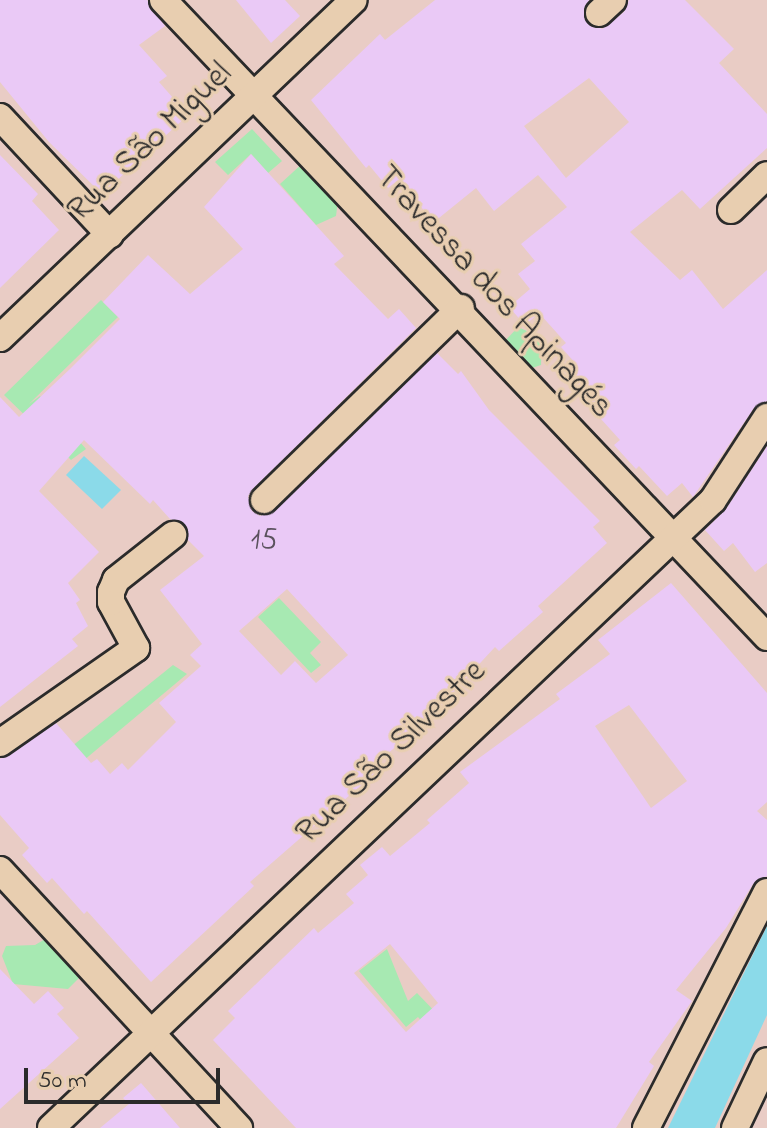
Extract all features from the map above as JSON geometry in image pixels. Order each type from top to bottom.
[{"type":"street","name":"Travessa dos Apinagés","points":[[163,0],[461,308],[670,537],[767,637]]},
{"type":"street","name":"Rua São Miguel","points":[[0,338],[354,0]]},
{"type":"street","points":[[0,117],[110,235]]},
{"type":"street","points":[[731,210],[767,175]]},
{"type":"street","points":[[264,500],[461,308]]},
{"type":"street","name":"Rua São Silvestre","points":[[51,1128],[670,537],[713,500],[767,417]]},
{"type":"street","points":[[0,743],[136,648],[111,602],[111,592],[116,580],[173,535]]},
{"type":"street","points":[[0,870],[239,1128]]},
{"type":"street","points":[[646,1128],[767,892]]},
{"type":"street","points":[[735,1128],[767,1061]]},
{"type":"green space","points":[[252,129],[282,161],[268,173],[251,154],[228,175],[215,162]]},
{"type":"green space","points":[[304,162],[338,200],[336,216],[316,225],[280,184]]},
{"type":"green space","points":[[101,300],[118,317],[29,404],[40,396],[86,449],[71,460],[4,395]]},
{"type":"green space","points":[[518,327],[542,338],[541,365],[526,370],[507,358],[505,341]]},
{"type":"green space","points":[[279,598],[321,642],[310,653],[321,665],[311,673],[258,617]]},
{"type":"green space","points":[[173,665],[187,674],[10,822],[0,804]]},
{"type":"green space","points":[[47,938],[82,975],[68,989],[13,984],[2,956],[6,946],[35,945]]},
{"type":"green space","points":[[387,949],[408,1001],[417,993],[445,1022],[432,1033],[418,1017],[406,1027],[359,971]]},
{"type":"water","points":[[84,456],[121,490],[102,509],[66,475]]},
{"type":"water","points":[[767,926],[767,1015],[715,1128],[668,1128]]},
{"type":"building","points":[[0,0],[147,0],[165,26],[139,45],[167,76],[159,82],[188,115],[102,194],[49,142],[0,82]]},
{"type":"building","points":[[236,0],[285,0],[300,16],[271,43]]},
{"type":"building","points":[[435,0],[589,0],[584,17],[602,29],[624,12],[629,0],[685,0],[734,49],[719,63],[767,114],[767,148],[700,209],[682,190],[630,232],[680,280],[692,270],[723,309],[767,270],[767,401],[754,408],[693,497],[682,483],[667,496],[639,466],[636,469],[614,445],[620,440],[582,398],[587,393],[568,371],[576,364],[561,347],[566,343],[539,313],[525,325],[509,307],[530,289],[518,274],[535,261],[521,244],[567,207],[538,175],[494,211],[476,188],[434,222],[398,180],[388,188],[369,165],[366,168],[311,100],[380,34],[385,40]],"holes":[[[589,78],[629,122],[566,178],[524,126]]]},
{"type":"building","points":[[251,154],[344,256],[334,264],[388,319],[399,309],[416,328],[253,489],[248,496],[252,511],[260,516],[275,511],[437,353],[458,374],[461,371],[489,410],[600,521],[593,527],[607,543],[538,606],[543,612],[499,651],[495,647],[431,716],[370,769],[374,774],[250,882],[254,886],[151,982],[87,911],[84,914],[52,878],[47,883],[22,855],[29,848],[0,815],[0,759],[56,723],[91,763],[97,759],[110,774],[122,763],[128,770],[176,722],[159,703],[201,666],[190,655],[202,644],[160,590],[204,556],[188,540],[185,525],[170,519],[153,500],[150,504],[84,440],[39,491],[99,552],[68,583],[80,600],[76,603],[88,626],[72,639],[78,646],[0,707],[0,397],[19,417],[71,368],[120,319],[103,302],[148,255],[190,294],[243,249],[204,207]],"holes":[[[287,589],[348,655],[316,683],[295,661],[281,675],[239,631]]]},
{"type":"building","points":[[0,155],[38,194],[32,201],[59,230],[0,288]]},
{"type":"building","points":[[767,446],[767,563],[755,572],[733,543],[724,551],[705,530],[726,509]]},
{"type":"building","points":[[671,583],[767,693],[767,802],[757,811],[767,820],[767,876],[753,884],[726,928],[676,990],[692,1001],[649,1062],[654,1066],[616,1128],[296,1128],[213,1040],[235,1018],[228,1011],[314,928],[318,933],[354,903],[346,894],[368,875],[360,865],[382,847],[390,856],[430,823],[427,820],[469,783],[460,772],[560,699],[556,694],[610,654],[598,640]],"holes":[[[629,705],[687,781],[651,808],[595,726]],[[390,944],[438,1003],[406,1032],[354,973]]]},
{"type":"building","points":[[0,969],[34,1004],[48,991],[64,1008],[57,1014],[79,1038],[0,1109]]},
{"type":"building","points":[[141,1083],[180,1128],[100,1128],[129,1104],[123,1098]]}]
